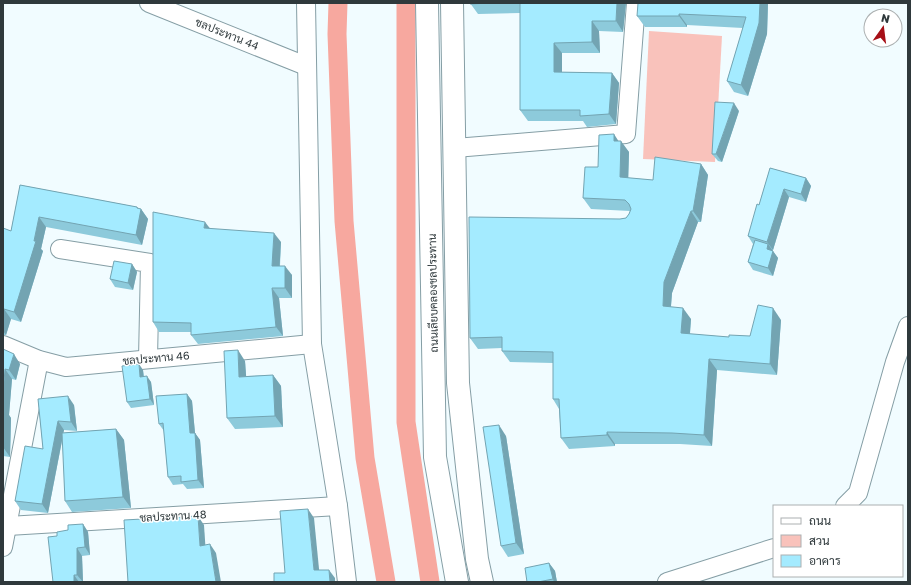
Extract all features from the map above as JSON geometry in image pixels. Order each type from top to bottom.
[{"type":"street","name":"ชลประทาน 44","points":[[148,3],[306,66]]},
{"type":"street","points":[[306,3],[312,344],[338,506],[347,582]]},
{"type":"street","name":"ถนนเลียบคลองชลประทาน","points":[[427,3],[436,457],[457,582]]},
{"type":"street","points":[[452,3],[455,148],[464,217],[458,384],[477,559],[482,582]]},
{"type":"street","points":[[455,148],[626,134],[636,3]]},
{"type":"street","points":[[60,249],[150,264],[148,359]]},
{"type":"street","points":[[846,505],[858,493],[895,362],[908,326]]},
{"type":"street","name":"ชลประทาน 46","points":[[3,345],[39,360],[66,367],[312,344]]},
{"type":"street","points":[[3,547],[39,360]]},
{"type":"street","name":"ชลประทาน 48","points":[[8,526],[338,506]]},
{"type":"street","points":[[667,582],[773,548]]},
{"type":"green space","points":[[649,31],[722,36],[715,162],[643,159]]},
{"type":"building","points":[[470,3],[491,3],[470,4]]},
{"type":"building","points":[[520,3],[617,3],[616,21],[592,21],[592,42],[554,43],[554,72],[612,73],[609,114],[580,116],[580,110],[520,110]]},
{"type":"building","points":[[638,3],[760,3],[759,23],[741,85],[727,81],[746,17],[679,14],[679,16],[637,16]]},
{"type":"building","points":[[715,102],[734,103],[716,154],[712,154]]},
{"type":"building","points":[[614,134],[614,141],[621,141],[620,177],[653,180],[655,157],[701,164],[693,211],[691,211],[664,282],[663,306],[683,308],[681,333],[729,337],[729,335],[750,336],[758,305],[773,308],[770,364],[709,359],[704,435],[607,432],[607,435],[561,438],[559,399],[553,399],[553,352],[502,351],[502,337],[470,338],[469,217],[626,218],[631,209],[625,200],[583,198],[585,167],[598,167],[599,135]]},
{"type":"building","points":[[770,168],[806,178],[801,194],[784,189],[767,242],[748,236],[757,204],[759,205]]},
{"type":"building","points":[[20,185],[141,209],[136,235],[39,217],[34,241],[36,241],[14,312],[4,309],[3,313],[3,228],[11,231]]},
{"type":"building","points":[[153,212],[205,222],[204,228],[274,233],[272,266],[285,266],[285,288],[272,288],[276,327],[191,335],[191,323],[153,322]]},
{"type":"building","points":[[755,240],[768,244],[767,249],[773,251],[768,268],[748,262]]},
{"type":"building","points":[[114,261],[132,264],[128,283],[110,279]]},
{"type":"building","points":[[3,349],[14,354],[9,370],[5,369],[3,395]]},
{"type":"building","points":[[238,350],[239,377],[273,375],[275,416],[227,418],[224,351]]},
{"type":"building","points":[[139,364],[140,377],[147,376],[150,399],[127,402],[122,366]]},
{"type":"building","points":[[187,394],[190,433],[195,433],[198,480],[181,482],[181,476],[168,477],[163,423],[159,424],[156,396]]},
{"type":"building","points":[[68,396],[71,422],[58,421],[42,504],[15,501],[25,446],[43,449],[38,399]]},
{"type":"building","points":[[3,408],[4,408],[3,447]]},
{"type":"building","points":[[499,425],[516,543],[501,546],[483,427]]},
{"type":"building","points":[[116,429],[123,497],[65,501],[62,433]]},
{"type":"building","points":[[308,509],[314,570],[329,570],[330,582],[274,582],[274,573],[285,573],[280,511]]},
{"type":"building","points":[[198,516],[200,546],[210,544],[216,582],[128,582],[124,520]]},
{"type":"building","points":[[83,524],[85,547],[77,548],[77,575],[74,575],[74,582],[53,582],[48,537],[57,536],[57,532],[68,530],[68,525]]},
{"type":"building","points":[[549,563],[553,579],[538,582],[527,582],[525,568]]},
{"type":"waterway","points":[[338,3],[337,34],[344,221],[365,458],[386,582]]},
{"type":"waterway","points":[[406,3],[406,422],[430,582]]}]
